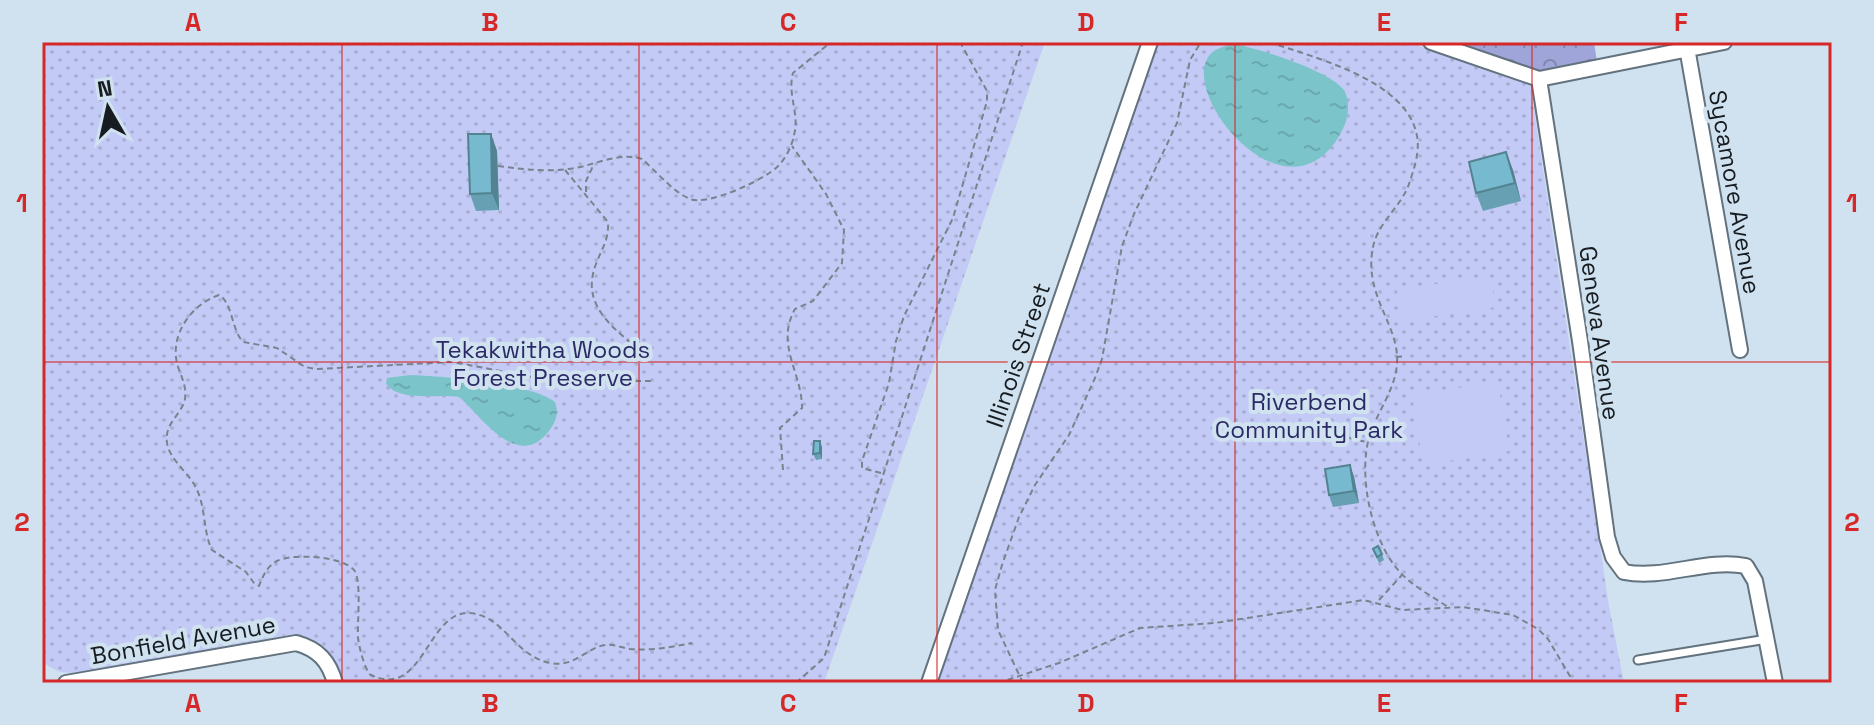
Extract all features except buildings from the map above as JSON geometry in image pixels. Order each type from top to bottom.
[{"type":"street","name":"Illinois Street","points":[[929,683],[1150,42]]},
{"type":"street","points":[[1431,42],[1539,79],[1687,46],[1724,42]]},
{"type":"street","name":"Sycamore Avenue","points":[[1687,46],[1740,350]]},
{"type":"street","name":"Geneva Avenue","points":[[1539,79],[1607,537],[1613,557],[1624,572],[1641,575],[1725,562],[1746,566],[1755,581],[1767,639]]},
{"type":"street","points":[[1767,639],[1775,683]]},
{"type":"street","name":"Bonfield Avenue","points":[[66,683],[296,643],[313,647],[325,659],[335,683]]},
{"type":"lane","points":[[1638,660],[1767,639]]},
{"type":"path","points":[[498,166],[564,170],[627,156],[636,157],[689,198],[703,201],[737,188],[779,166],[791,145],[796,121],[791,92],[793,73],[831,42]]},
{"type":"path","points":[[882,473],[862,468],[862,461],[889,383],[904,316],[953,218],[987,101],[987,91],[960,42]]},
{"type":"path","points":[[796,683],[824,658],[1023,42]]},
{"type":"path","points":[[1023,683],[998,630],[995,590],[1019,517],[1035,485],[1069,435],[1095,378],[1102,359],[1122,246],[1177,123],[1190,60],[1201,42]]},
{"type":"path","points":[[1269,42],[1366,79],[1386,91],[1413,120],[1418,150],[1414,170],[1407,189],[1377,233],[1372,249],[1372,284],[1396,357],[1393,380],[1368,442],[1366,492],[1380,537],[1392,561],[1403,574],[1448,607]]},
{"type":"path","points":[[783,470],[780,428],[802,408],[800,386],[789,352],[787,323],[795,309],[813,301],[842,263],[844,230],[826,194],[791,145]]},
{"type":"path","points":[[586,193],[586,181],[595,163]]},
{"type":"path","points":[[564,170],[608,222],[607,240],[592,277],[592,300],[615,330],[646,355]]},
{"type":"path","points":[[651,381],[553,381],[453,362],[305,367],[277,348],[243,342],[234,328],[222,295],[213,297],[195,310],[178,336],[175,356],[185,393],[184,403],[167,429],[167,439],[170,453],[196,486],[212,550],[246,572],[254,583],[259,586],[268,567],[285,558],[335,559],[354,571],[357,576],[360,654],[369,674],[374,677],[397,677],[409,671],[419,663],[443,625],[460,614],[479,614],[489,618],[519,649],[548,663],[573,661],[605,645],[648,649],[692,643]]},
{"type":"path","points":[[1396,357],[1406,356]]},
{"type":"path","points":[[1339,436],[1368,442]]},
{"type":"path","points":[[1378,602],[1403,574]]},
{"type":"path","points":[[998,683],[1059,663],[1140,628],[1215,623],[1364,600],[1402,610],[1448,607],[1491,611],[1528,622],[1548,639],[1574,683]]},
{"type":"green space","name":"Tekakwitha Woods Forest Preserve","points":[[42,42],[1045,42],[824,683],[342,683],[326,650],[313,640],[294,634],[83,672],[61,672],[42,661]]},
{"type":"green space","name":"Riverbend Community Park","points":[[1157,42],[1407,42],[1530,83],[1609,606],[1624,683],[937,683],[1060,314]]},
{"type":"green space","points":[[1451,42],[1594,42],[1597,62],[1539,72]]},
{"type":"green space","points":[[1490,276],[1496,307],[1401,321],[1397,290]]},
{"type":"green space","points":[[1498,382],[1509,451],[1423,465],[1412,395]]},
{"type":"water","points":[[1231,44],[1273,54],[1308,67],[1343,89],[1348,101],[1346,120],[1337,140],[1325,154],[1315,161],[1292,167],[1269,162],[1247,148],[1228,128],[1213,106],[1205,84],[1205,65],[1214,51]]},
{"type":"water","points":[[410,375],[486,382],[527,390],[555,402],[556,417],[549,431],[537,442],[524,446],[512,443],[488,426],[459,397],[410,395],[393,390],[386,384],[387,378]]}]
